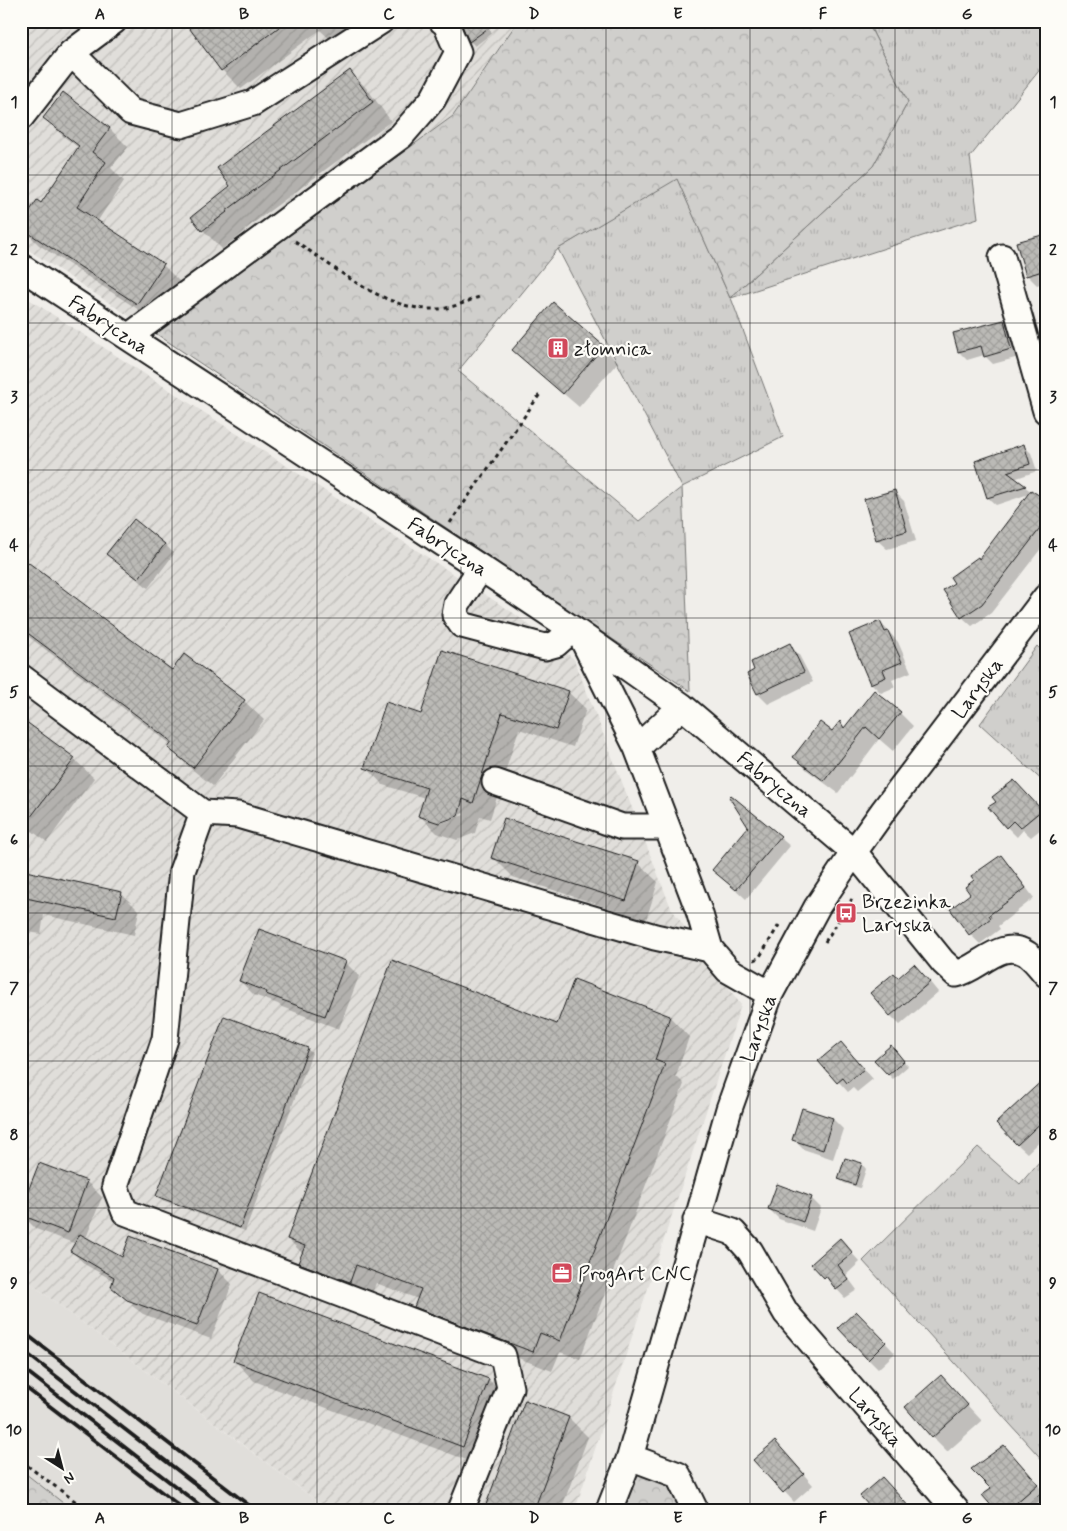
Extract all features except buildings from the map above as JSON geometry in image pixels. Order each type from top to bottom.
[{"type":"street","points":[[21,117],[72,53],[114,21]]},
{"type":"street","points":[[72,53],[131,112],[180,125],[253,103],[381,21]]},
{"type":"street","points":[[128,337],[401,136],[433,99],[458,52],[446,24],[442,21]]},
{"type":"street","points":[[1002,257],[1046,411]]},
{"type":"street","name":"Fabryczna","points":[[21,267],[481,568],[682,706],[854,852]]},
{"type":"street","points":[[481,568],[458,604],[455,615],[462,624],[545,647],[556,644],[576,632],[637,748],[699,911],[710,949],[728,970],[770,994]]},
{"type":"street","name":"Laryska","points":[[609,1510],[630,1458],[728,1110],[770,994],[817,907],[854,852],[1046,597]]},
{"type":"street","points":[[21,678],[203,813],[238,815],[655,937],[710,949]]},
{"type":"street","points":[[637,748],[682,706]]},
{"type":"street","points":[[495,782],[622,827],[667,827]]},
{"type":"street","points":[[203,813],[182,871],[165,1039],[114,1186],[125,1212],[503,1356],[510,1388],[461,1510]]},
{"type":"street","points":[[854,852],[943,962],[956,974],[966,972],[994,953],[1013,948],[1027,954],[1046,974]]},
{"type":"street","name":"Laryska","points":[[696,1220],[733,1232],[750,1252],[786,1313],[956,1510]]},
{"type":"street","points":[[630,1458],[678,1475],[695,1510]]},
{"type":"path","points":[[275,229],[356,282],[390,301],[415,308],[446,308],[479,297]]},
{"type":"path","points":[[438,540],[540,394]]},
{"type":"path","points":[[21,1461],[86,1510]]},
{"type":"shaded area","points":[[21,21],[518,21],[453,116],[155,333],[21,245]]},
{"type":"shaded area","points":[[21,294],[512,612],[574,659],[671,908],[741,1005],[575,1510],[329,1510],[21,1276]]},
{"type":"shaded area","points":[[21,1276],[329,1510],[72,1510],[21,1470]]},
{"type":"green space","points":[[518,21],[867,21],[908,102],[873,166],[730,298],[677,179],[558,249],[458,371],[639,521],[682,487],[690,691],[155,333],[453,116]]},
{"type":"green space","points":[[867,21],[1046,21],[1046,62],[970,157],[978,218],[731,298],[783,437],[682,487],[558,249],[677,178],[730,298],[873,166],[908,102]]},
{"type":"green space","points":[[1037,646],[1046,655],[1046,784],[980,724]]},
{"type":"green space","points":[[978,1147],[1020,1184],[1046,1154],[1046,1464],[863,1261]]},
{"type":"green space","points":[[647,1452],[686,1464],[704,1510],[623,1510]]},
{"type":"green space","points":[[21,1470],[72,1510],[21,1510]]},
{"type":"green space","points":[[1046,1488],[1046,1510],[1021,1510]]},
{"type":"railway","points":[[21,1330],[255,1510]]},
{"type":"railway","points":[[21,1349],[229,1510]]},
{"type":"railway","points":[[21,1367],[206,1510]]},
{"type":"railway","points":[[21,1384],[185,1510]]},
{"type":"place","name":"złomnica","points":[[558,348]]},
{"type":"place","name":"Brzezinka Laryska","points":[[846,913]]},
{"type":"place","name":"ProgArt CNC","points":[[562,1273]]}]
